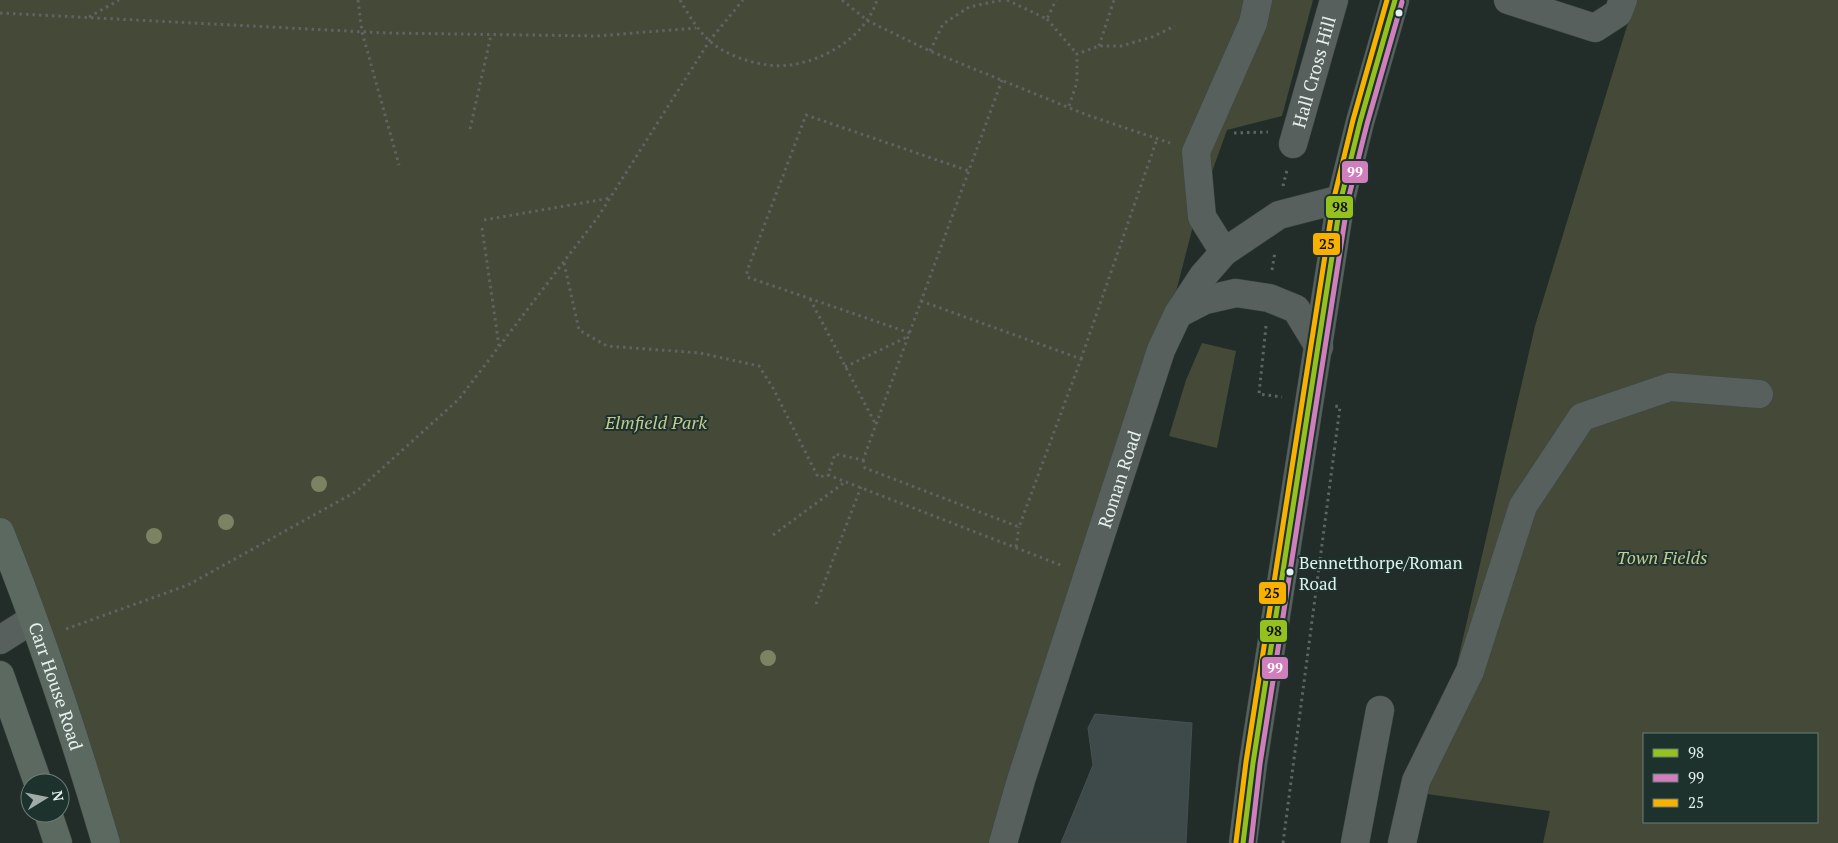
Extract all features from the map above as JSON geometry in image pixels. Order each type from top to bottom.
[{"type":"highway","name":"Carr House Road","points":[[0,532],[36,629],[86,776],[106,843]]},
{"type":"highway","points":[[0,676],[34,773]]},
{"type":"highway","points":[[51,823],[58,843]]},
{"type":"street","points":[[1224,252],[1202,217],[1196,152],[1253,23],[1258,0]]},
{"type":"street","name":"Hall Cross Hill","points":[[1293,144],[1334,0]]},
{"type":"street","points":[[1243,843],[1253,763],[1341,200],[1360,122],[1395,0]]},
{"type":"street","points":[[1508,0],[1595,28],[1618,13],[1623,0]]},
{"type":"street","name":"Roman Road","points":[[1003,843],[1021,780],[1161,350],[1178,314],[1203,276],[1224,252],[1279,215],[1341,200]]},
{"type":"street","points":[[1178,314],[1205,300],[1236,293],[1269,298],[1296,309],[1319,346]]},
{"type":"street","points":[[1402,843],[1416,781],[1470,671],[1523,506],[1582,418],[1670,387],[1759,394]]},
{"type":"street","points":[[0,640],[36,629]]},
{"type":"street","points":[[1355,843],[1380,710]]},
{"type":"path","points":[[88,18],[119,0]]},
{"type":"path","points":[[358,0],[362,32],[399,165]]},
{"type":"path","points":[[680,0],[696,28],[723,50],[755,63],[790,65],[823,56],[852,37],[868,20],[877,0]]},
{"type":"path","points":[[36,629],[188,585],[357,491],[459,399],[598,217],[710,40],[743,0]]},
{"type":"path","points":[[842,0],[868,20],[930,51],[1087,114],[1196,152]]},
{"type":"path","points":[[930,51],[943,24],[970,7],[1002,0]]},
{"type":"path","points":[[1007,0],[1047,19],[1077,54],[1077,82],[1069,106]]},
{"type":"path","points":[[1047,19],[1056,0]]},
{"type":"path","points":[[1099,46],[1114,0]]},
{"type":"path","points":[[0,13],[362,32],[597,36],[696,28]]},
{"type":"path","points":[[1077,54],[1099,46],[1121,46],[1136,42],[1175,26]]},
{"type":"path","points":[[470,129],[491,34]]},
{"type":"path","points":[[1002,80],[863,460],[865,468],[1019,527]]},
{"type":"path","points":[[909,334],[748,277],[747,270],[806,115],[969,171]]},
{"type":"path","points":[[1016,548],[1019,527],[1157,139]]},
{"type":"path","points":[[484,220],[611,198]]},
{"type":"path","points":[[482,228],[500,346]]},
{"type":"path","points":[[564,262],[579,330],[607,346],[700,353],[759,366],[773,388],[818,477],[828,475],[845,481],[1088,575]]},
{"type":"path","points":[[810,298],[876,425]]},
{"type":"path","points":[[922,301],[1080,359]]},
{"type":"path","points":[[845,367],[909,334]]},
{"type":"path","points":[[828,475],[835,454],[863,460]]},
{"type":"path","points":[[774,535],[845,481]]},
{"type":"path","points":[[816,604],[861,487]]},
{"type":"green space","name":"Elmfield Park","points":[[0,0],[1313,0],[1282,116],[1227,130],[1194,222],[1161,350],[998,843],[106,843],[0,532]]},
{"type":"green space","name":"Town Fields","points":[[1635,0],[1838,0],[1838,843],[1543,843],[1550,811],[1427,794],[1535,326]]},
{"type":"green space","points":[[1202,343],[1236,351],[1217,448],[1169,436],[1186,380]]},
{"type":"building","points":[[1095,714],[1192,723],[1186,843],[1061,843],[1093,765],[1088,728]]},
{"type":"transit line","name":"25","points":[[1236,842],[1246,762],[1334,198],[1353,120],[1387,0]]},
{"type":"transit line","name":"98","points":[[1243,843],[1253,763],[1341,199],[1360,122],[1395,0]]},
{"type":"transit line","name":"99","points":[[1251,843],[1260,764],[1348,200],[1367,124],[1402,2]]},
{"type":"place","name":"Bennetthorpe/Roman Road","points":[[1290,572]]}]
